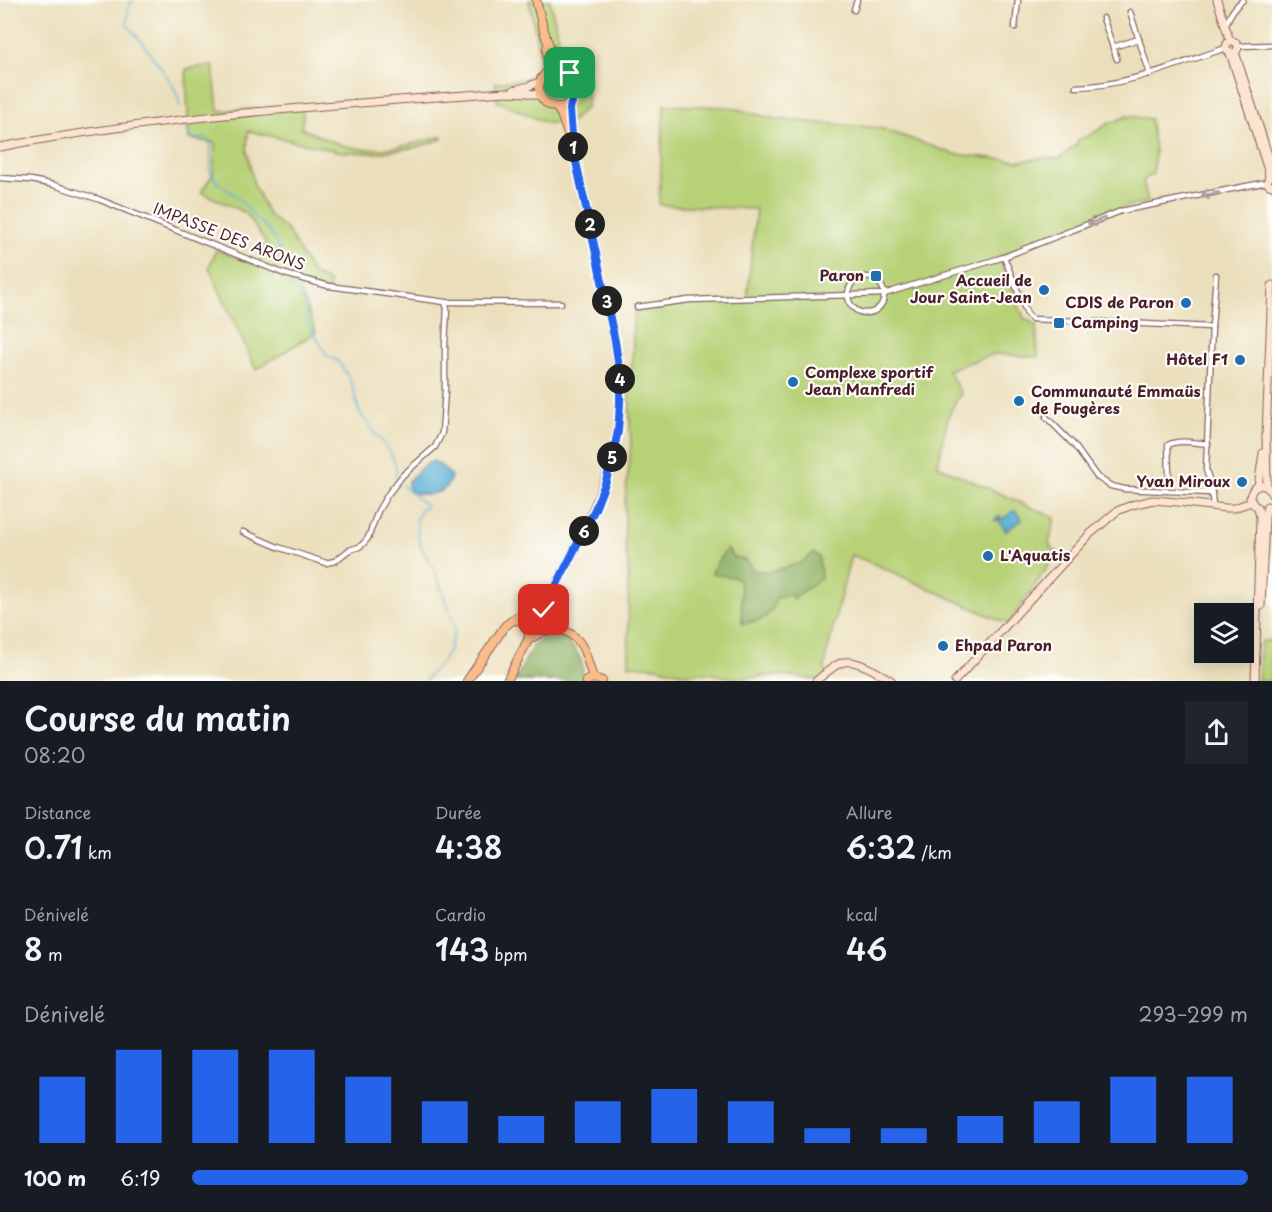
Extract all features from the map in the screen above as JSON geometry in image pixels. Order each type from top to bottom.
[{"type":"main road","points":[[507,681],[595,509],[606,481],[615,442],[620,404],[620,375],[615,341],[573,148],[570,117],[571,103],[577,94],[577,84],[570,73],[561,69],[554,59],[547,43],[536,0]]},
{"type":"main road","points":[[547,43],[548,72]]},
{"type":"main road","points":[[561,69],[548,72],[540,82],[541,96],[547,104],[556,107],[571,103]]},
{"type":"main road","points":[[556,107],[561,114],[573,148]]},
{"type":"main road","points":[[467,681],[505,626],[522,613],[539,606],[552,593]]},
{"type":"main road","points":[[544,610],[547,621],[572,634],[580,643],[594,680]]},
{"type":"main road","points":[[513,620],[527,624],[529,639]]},
{"type":"main road","points":[[529,639],[544,631],[559,629]]},
{"type":"street","points":[[854,10],[857,0]]},
{"type":"street","points":[[1015,27],[1018,0]]},
{"type":"street","points":[[637,307],[688,300],[885,294],[1004,257],[1121,211],[1270,180],[1232,50],[1235,41],[1230,41],[1217,0]]},
{"type":"street","points":[[1225,26],[1231,12],[1243,0]]},
{"type":"street","points":[[1130,12],[1150,74]]},
{"type":"street","points":[[1103,18],[1117,59]]},
{"type":"street","points":[[1113,46],[1139,39]]},
{"type":"street","points":[[1076,87],[1096,86],[1150,74],[1232,50],[1272,45]]},
{"type":"street","points":[[1232,50],[1272,167]]},
{"type":"street","points":[[505,92],[540,82]]},
{"type":"street","points":[[0,147],[84,132],[184,119],[505,92],[541,96]]},
{"type":"street","name":"IMPASSE DES ARONS","points":[[0,178],[31,180],[98,199],[285,274],[329,286],[445,303],[561,303]]},
{"type":"street","points":[[1004,257],[1027,314],[1032,319],[1212,327]]},
{"type":"street","points":[[1213,507],[1206,470],[1216,274]]},
{"type":"street","points":[[866,276],[877,280],[885,294],[884,301],[870,313],[858,311],[853,307],[848,295],[855,280],[866,276]]},
{"type":"street","points":[[1256,654],[1262,592],[1265,517],[1272,496],[1267,487],[1266,436],[1272,285]]},
{"type":"street","points":[[243,532],[278,547],[326,563],[334,561],[349,550],[359,548],[363,544],[388,494],[403,475],[435,447],[442,433],[447,309],[445,303]]},
{"type":"street","points":[[1046,417],[1074,445],[1096,477],[1111,486],[1124,489],[1212,493]]},
{"type":"street","points":[[1255,681],[1260,517],[1250,498],[1252,491],[1258,486],[1266,436]]},
{"type":"street","points":[[1169,476],[1168,445],[1171,442],[1208,444]]},
{"type":"street","points":[[1258,486],[1267,487]]},
{"type":"street","points":[[955,681],[1089,535],[1117,511],[1132,504],[1153,500],[1213,507],[1233,508],[1255,505],[1263,508],[1268,506]]},
{"type":"street","points":[[816,681],[844,662],[854,663],[892,681]]},
{"type":"green space","points":[[529,0],[550,0],[563,59],[585,56],[587,62],[587,106],[569,124],[546,123],[497,101],[495,83],[525,79],[537,71],[540,62]]},
{"type":"green space","points":[[213,65],[218,111],[302,105],[301,128],[340,144],[363,149],[393,148],[442,136],[442,139],[418,147],[376,153],[342,152],[248,131],[247,150],[254,185],[268,214],[288,231],[312,273],[330,283],[328,293],[297,283],[316,332],[256,370],[209,268],[216,250],[258,266],[266,243],[246,213],[201,192],[213,174],[215,143],[189,139],[186,69]]},
{"type":"green space","name":"Complexe sportif Jean Manfredi","points":[[664,105],[729,107],[774,119],[880,128],[954,154],[1020,161],[1042,158],[1059,159],[1077,144],[1078,140],[1113,121],[1127,116],[1150,119],[1155,150],[1153,174],[1143,180],[1148,202],[1121,208],[999,257],[1024,318],[1036,325],[1038,357],[994,354],[948,370],[961,394],[948,419],[938,466],[1055,518],[1049,544],[1058,552],[1008,624],[851,555],[826,656],[825,669],[828,680],[774,675],[736,679],[713,674],[686,674],[656,667],[629,665],[625,502],[631,445],[629,396],[635,311],[699,302],[747,300],[756,209],[659,205]]},
{"type":"green space","points":[[727,548],[732,556],[747,561],[753,570],[770,572],[800,563],[814,553],[819,557],[821,578],[793,599],[791,595],[776,598],[772,610],[765,617],[742,624],[738,578],[712,574]]},
{"type":"green space","points":[[559,635],[570,643],[581,661],[583,674],[581,681],[515,681],[533,646],[546,636]]},
{"type":"green space","points":[[1272,640],[1272,681],[1258,681],[1261,642]]},
{"type":"water","points":[[433,461],[451,476],[449,483],[436,493],[411,492],[408,481],[423,466]]},
{"type":"water","points":[[1015,510],[1022,520],[1006,531],[1000,519],[994,520],[999,516],[1002,519]]},
{"type":"waterway","points":[[133,0],[129,6],[127,25],[170,82],[180,107]]},
{"type":"waterway","points":[[185,124],[186,131],[193,138],[206,137],[211,145],[210,171],[218,183],[231,192],[264,225],[276,241],[285,267]]},
{"type":"waterway","points":[[291,281],[298,296],[306,303],[307,323],[327,356],[338,361],[349,378],[359,412],[390,452],[396,466],[396,477]]},
{"type":"waterway","points":[[402,485],[426,505],[426,508],[420,509],[420,514],[416,518],[417,535],[434,569],[455,631],[448,653],[425,681]]},
{"type":"place","name":"Paron","points":[[876,276]]},
{"type":"place","name":"Accueil de Jour Saint-Jean","points":[[1044,290]]},
{"type":"place","name":"CDIS de Paron","points":[[1186,303]]},
{"type":"place","name":"Camping","points":[[1059,323]]},
{"type":"place","name":"Hôtel F1","points":[[1240,360]]},
{"type":"place","name":"Complexe sportif Jean Manfredi","points":[[793,382]]},
{"type":"place","name":"Communauté Emmaüs de Fougères","points":[[1019,401]]},
{"type":"place","name":"Yvan Miroux","points":[[1242,482]]},
{"type":"place","name":"L'Aquatis","points":[[988,556]]},
{"type":"place","name":"Ehpad Paron","points":[[943,646]]},
{"type":"route","points":[[544,610],[595,509],[606,481],[618,431],[620,404],[620,375],[615,341],[573,148],[570,109],[578,89],[574,76],[570,73]]}]
